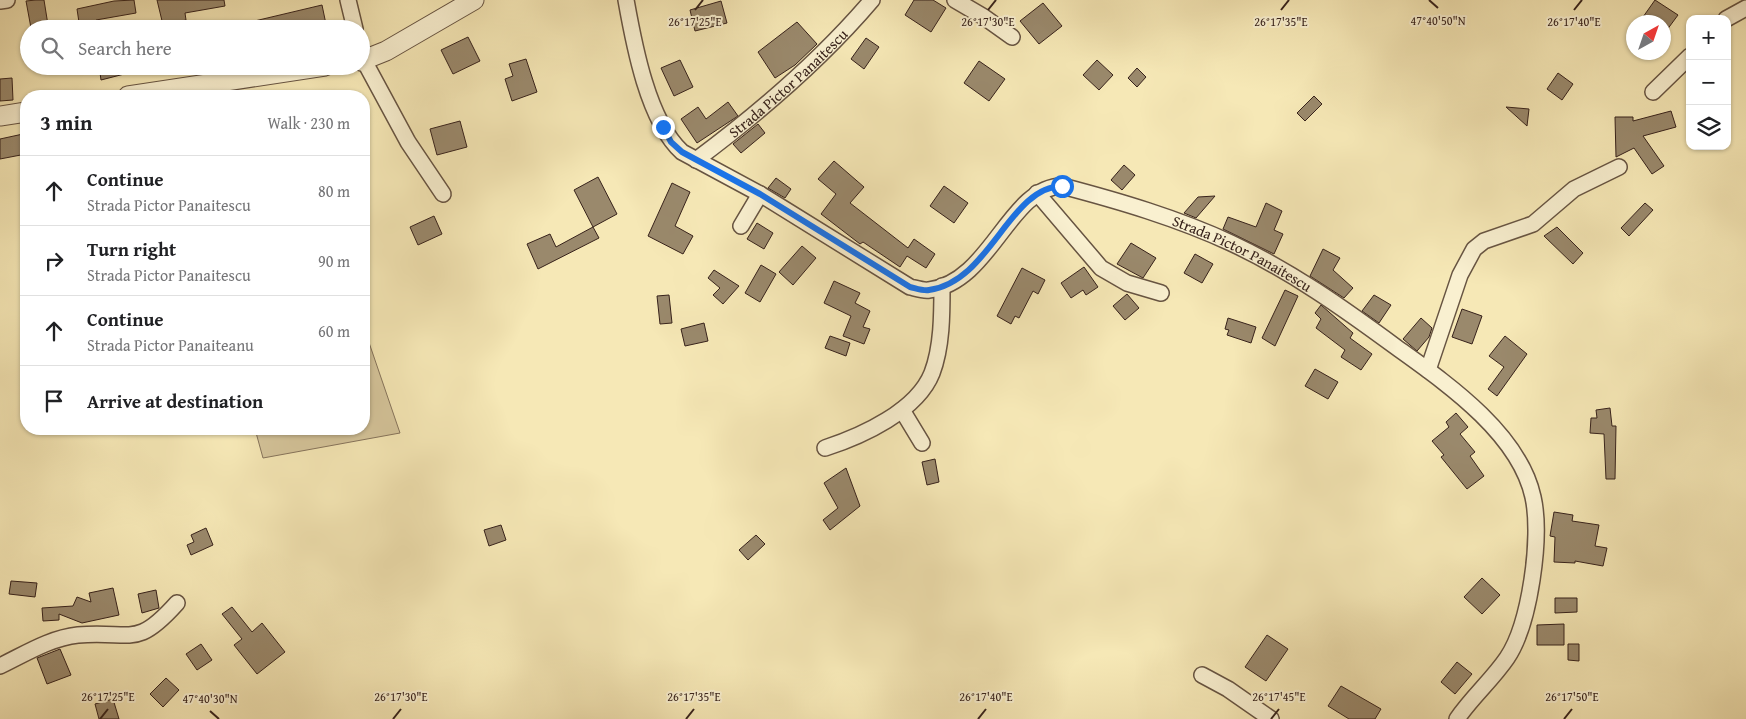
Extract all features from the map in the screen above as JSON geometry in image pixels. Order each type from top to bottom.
[{"type":"street","points":[[0,1],[7,0]]},
{"type":"street","points":[[348,0],[353,20]]},
{"type":"street","points":[[370,56],[386,51],[474,0]]},
{"type":"street","name":"Strada Pictor Panaitescu","points":[[626,0],[651,102],[671,142],[696,160],[760,194],[910,287],[927,290],[953,281],[984,256],[1020,209],[1037,193],[1050,186],[1062,186],[1152,212],[1231,244],[1311,286],[1350,312],[1428,370],[1482,415],[1499,434],[1525,474],[1533,496],[1537,541],[1530,584],[1517,639],[1507,658],[1457,719]]},
{"type":"street","name":"Strada Pictor Panaitescu","points":[[696,160],[747,120],[843,34],[872,0]]},
{"type":"street","points":[[955,0],[984,17],[1012,37]]},
{"type":"street","points":[[1731,16],[1746,8]]},
{"type":"street","points":[[1652,92],[1686,60]]},
{"type":"street","points":[[370,72],[394,113],[408,142],[443,194]]},
{"type":"street","points":[[167,90],[266,75]]},
{"type":"street","points":[[0,116],[20,113]]},
{"type":"street","points":[[1428,370],[1460,275],[1474,249],[1484,241],[1533,224],[1574,189],[1618,167]]},
{"type":"street","points":[[1037,193],[1101,268],[1126,283],[1161,293]]},
{"type":"street","points":[[741,226],[760,194]]},
{"type":"street","points":[[825,448],[882,422],[902,410],[919,396],[932,373],[938,340],[942,286]]},
{"type":"street","points":[[902,410],[922,443]]},
{"type":"street","points":[[0,666],[43,644],[63,638],[79,635],[139,635],[161,621],[177,603]]},
{"type":"street","points":[[1202,675],[1228,689],[1271,719]]},
{"type":"shaded area","points":[[370,346],[400,433],[263,458],[257,435],[370,435]]},
{"type":"building","points":[[44,0],[47,20],[30,20],[26,1]]},
{"type":"building","points":[[134,0],[136,13],[96,20],[79,20],[77,9],[114,1]]},
{"type":"building","points":[[157,0],[224,0],[225,6],[185,13],[186,20],[162,20]]},
{"type":"building","points":[[914,0],[933,0],[946,8],[931,32],[905,15]]},
{"type":"building","points":[[1655,0],[1678,15],[1671,24],[1671,15],[1644,15]]},
{"type":"building","points":[[721,1],[727,23],[695,31],[690,10]]},
{"type":"building","points":[[1043,3],[1062,26],[1039,44],[1020,21]]},
{"type":"building","points":[[322,5],[325,20],[259,20]]},
{"type":"building","points":[[797,22],[817,44],[795,65],[775,78],[758,52]]},
{"type":"building","points":[[468,37],[480,61],[453,74],[441,50]]},
{"type":"building","points":[[866,38],[879,47],[864,69],[851,59]]},
{"type":"building","points":[[526,59],[537,92],[512,101],[505,79],[513,76],[509,64]]},
{"type":"building","points":[[680,60],[693,87],[674,96],[661,68]]},
{"type":"building","points":[[1097,60],[1113,75],[1099,90],[1083,75]]},
{"type":"building","points":[[979,61],[1005,79],[989,101],[964,83]]},
{"type":"building","points":[[1137,68],[1146,77],[1137,87],[1128,78]]},
{"type":"building","points":[[1558,73],[1573,84],[1562,100],[1547,89]]},
{"type":"building","points":[[100,75],[120,75],[101,80]]},
{"type":"building","points":[[12,78],[13,100],[0,101],[0,79]]},
{"type":"building","points":[[1314,96],[1322,104],[1305,121],[1297,113]]},
{"type":"building","points":[[728,102],[738,116],[697,143],[681,119],[698,107],[706,119]]},
{"type":"building","points":[[1506,107],[1529,109],[1527,126]]},
{"type":"building","points":[[1671,111],[1676,127],[1643,136],[1664,166],[1652,174],[1634,148],[1616,157],[1615,117],[1633,117],[1633,121]]},
{"type":"building","points":[[460,121],[467,147],[437,155],[430,129]]},
{"type":"building","points":[[758,124],[765,133],[741,153],[733,144]]},
{"type":"building","points":[[20,135],[20,155],[0,159],[0,139]]},
{"type":"building","points":[[834,161],[864,187],[850,203],[908,248],[914,239],[935,254],[926,268],[907,256],[900,267],[863,242],[860,244],[821,214],[836,194],[818,179]]},
{"type":"building","points":[[1124,165],[1135,175],[1122,190],[1111,180]]},
{"type":"building","points":[[598,177],[617,214],[593,227],[574,190]]},
{"type":"building","points":[[776,178],[791,189],[785,198],[768,188]]},
{"type":"building","points":[[672,183],[690,192],[675,226],[693,236],[683,254],[648,236]]},
{"type":"building","points":[[944,186],[968,203],[954,223],[930,206]]},
{"type":"building","points":[[1215,196],[1196,218],[1184,213],[1198,197]]},
{"type":"building","points":[[1266,203],[1282,211],[1274,230],[1283,234],[1274,254],[1223,229],[1228,217],[1256,227]]},
{"type":"building","points":[[1645,203],[1653,210],[1629,236],[1621,228]]},
{"type":"building","points":[[434,216],[442,234],[418,245],[410,227]]},
{"type":"building","points":[[757,223],[773,233],[764,249],[747,239]]},
{"type":"building","points":[[593,227],[599,238],[538,269],[527,244],[550,234],[556,247]]},
{"type":"building","points":[[1557,227],[1583,253],[1573,264],[1544,236]]},
{"type":"building","points":[[1131,243],[1156,258],[1143,278],[1117,264]]},
{"type":"building","points":[[802,246],[816,258],[793,285],[779,272]]},
{"type":"building","points":[[1323,249],[1340,258],[1333,270],[1353,288],[1344,298],[1310,276]]},
{"type":"building","points":[[1195,254],[1213,264],[1202,283],[1184,273]]},
{"type":"building","points":[[761,265],[776,274],[760,302],[745,293]]},
{"type":"building","points":[[1084,267],[1098,287],[1086,295],[1083,290],[1071,298],[1061,283]]},
{"type":"building","points":[[1022,268],[1045,280],[1038,294],[1033,291],[1019,318],[1015,316],[1011,324],[997,316]]},
{"type":"building","points":[[714,270],[739,286],[723,304],[713,295],[720,288],[708,278]]},
{"type":"building","points":[[834,281],[860,293],[855,303],[870,311],[863,327],[870,329],[864,344],[843,336],[851,316],[824,303]]},
{"type":"building","points":[[1285,290],[1298,296],[1275,346],[1262,338]]},
{"type":"building","points":[[1127,294],[1139,308],[1125,320],[1113,306]]},
{"type":"building","points":[[669,295],[672,323],[660,324],[657,296]]},
{"type":"building","points":[[1374,295],[1391,305],[1379,323],[1362,311]]},
{"type":"building","points":[[1321,305],[1353,333],[1350,338],[1372,354],[1361,370],[1341,357],[1345,350],[1316,328],[1321,319],[1315,313]]},
{"type":"building","points":[[1462,309],[1482,316],[1472,344],[1452,337]]},
{"type":"building","points":[[1228,318],[1256,327],[1251,343],[1227,335],[1229,330],[1225,329]]},
{"type":"building","points":[[1421,318],[1432,328],[1429,337],[1417,351],[1403,339]]},
{"type":"building","points":[[704,323],[708,341],[685,346],[681,329]]},
{"type":"building","points":[[830,336],[850,343],[846,356],[825,348]]},
{"type":"building","points":[[1505,336],[1527,354],[1497,396],[1488,389],[1504,367],[1489,356]]},
{"type":"building","points":[[1315,369],[1338,382],[1328,399],[1305,386]]},
{"type":"building","points":[[1610,408],[1612,426],[1616,426],[1615,479],[1606,479],[1604,434],[1590,433],[1591,418],[1597,418],[1596,410]]},
{"type":"building","points":[[1456,413],[1468,427],[1460,434],[1475,452],[1470,456],[1484,476],[1467,489],[1441,457],[1444,455],[1432,441],[1449,427],[1446,422]]},
{"type":"building","points":[[935,459],[939,482],[927,485],[922,462]]},
{"type":"building","points":[[846,468],[860,506],[830,530],[823,520],[838,508],[824,483]]},
{"type":"building","points":[[1554,512],[1573,515],[1572,521],[1599,525],[1595,546],[1607,548],[1603,566],[1575,561],[1575,563],[1554,562],[1555,537],[1550,536]]},
{"type":"building","points":[[501,525],[506,540],[489,546],[484,530]]},
{"type":"building","points":[[206,528],[213,545],[191,555],[187,545],[194,542],[191,535]]},
{"type":"building","points":[[756,535],[765,544],[748,560],[739,550]]},
{"type":"building","points":[[1482,578],[1500,595],[1482,614],[1464,597]]},
{"type":"building","points":[[11,581],[37,583],[35,597],[9,594]]},
{"type":"building","points":[[113,588],[119,615],[82,623],[59,614],[59,620],[43,621],[42,608],[73,606],[77,597],[91,602],[89,593]]},
{"type":"building","points":[[156,590],[159,608],[142,613],[138,594]]},
{"type":"building","points":[[1555,598],[1577,598],[1577,612],[1555,613]]},
{"type":"building","points":[[232,607],[252,632],[262,623],[285,652],[257,674],[234,645],[242,639],[222,614]]},
{"type":"building","points":[[1564,624],[1564,645],[1537,645],[1537,625]]},
{"type":"building","points":[[1267,635],[1288,649],[1266,681],[1245,667]]},
{"type":"building","points":[[201,644],[212,660],[197,670],[186,654]]},
{"type":"building","points":[[1568,644],[1579,644],[1579,661],[1568,660]]},
{"type":"building","points":[[60,649],[71,675],[47,684],[37,658]]},
{"type":"building","points":[[1457,662],[1472,674],[1455,694],[1441,682]]},
{"type":"building","points":[[166,678],[179,690],[163,707],[150,694]]},
{"type":"building","points":[[1341,686],[1381,709],[1375,719],[1349,719],[1328,706]]},
{"type":"building","points":[[113,699],[119,719],[99,719],[95,704]]},
{"type":"route","points":[[663,127],[671,142],[682,152],[760,194],[910,287],[927,290],[953,281],[971,268],[984,256],[1020,209],[1037,193],[1050,186],[1062,186]]}]
